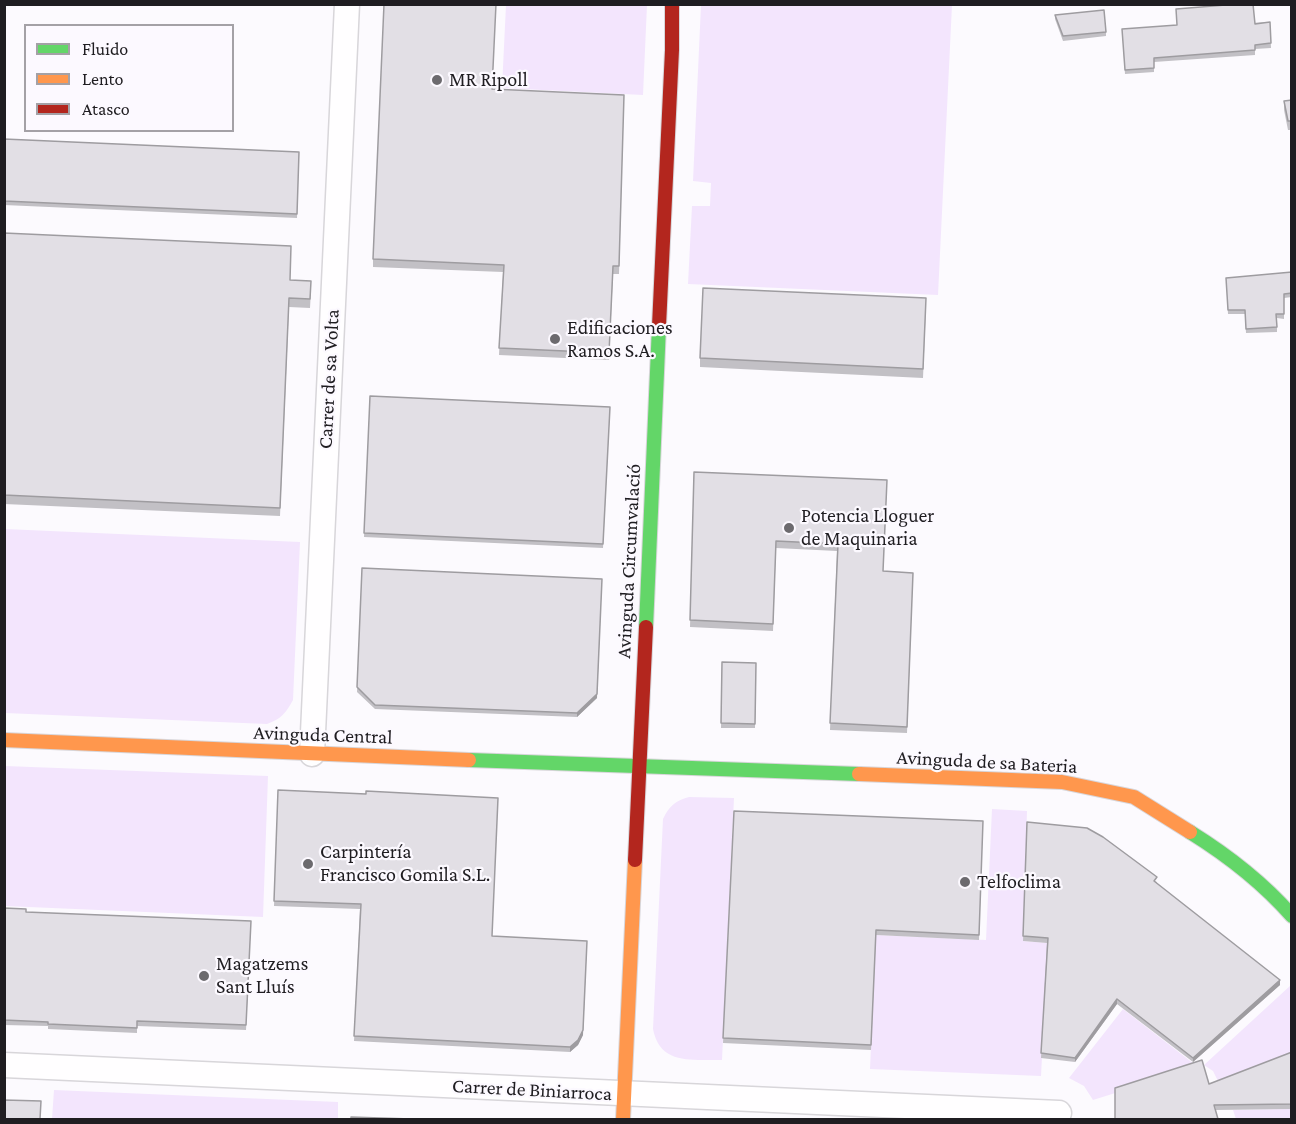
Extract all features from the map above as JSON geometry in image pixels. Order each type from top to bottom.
[{"type":"street","name":"Carrer de sa Volta","points":[[312,754],[347,4]]},
{"type":"street","name":"Avinguda Circumvalació","points":[[623,1119],[672,4]]},
{"type":"street","name":"Avinguda Central","points":[[4,740],[639,767]]},
{"type":"street","name":"Avinguda de sa Bateria","points":[[639,767],[1062,782],[1134,797],[1208,843],[1277,899],[1292,916]]},
{"type":"street","name":"Carrer de Biniarroca","points":[[4,1065],[1059,1113]]},
{"type":"shaded area","points":[[506,5],[647,5],[643,95],[502,88]]},
{"type":"shaded area","points":[[701,5],[952,5],[938,295],[688,284],[692,206],[710,206],[711,183],[693,181]]},
{"type":"shaded area","points":[[5,529],[300,542],[293,700],[290,705],[280,718],[267,724],[5,713]]},
{"type":"shaded area","points":[[5,766],[268,776],[263,917],[5,906]]},
{"type":"shaded area","points":[[689,797],[734,798],[722,1060],[689,1060],[670,1055],[657,1041],[653,1029],[663,819],[673,805]]},
{"type":"shaded area","points":[[992,809],[1027,811],[1023,941],[1048,943],[1041,1076],[870,1069],[876,935],[986,940]]},
{"type":"shaded area","points":[[1291,985],[1291,1057],[1220,1085],[1213,1071],[1204,1065]]},
{"type":"shaded area","points":[[1123,1009],[1198,1067],[1093,1100],[1084,1086],[1069,1078]]},
{"type":"shaded area","points":[[54,1090],[338,1102],[338,1119],[52,1119]]},
{"type":"shaded area","points":[[1291,1109],[1291,1119],[1236,1119],[1233,1110]]},
{"type":"building","points":[[384,4],[496,4],[492,89],[624,95],[619,266],[613,266],[609,353],[499,348],[504,265],[373,259]]},
{"type":"building","points":[[1253,4],[1255,24],[1270,22],[1271,43],[1255,45],[1255,50],[1154,58],[1154,68],[1125,70],[1122,29],[1177,25],[1176,9]]},
{"type":"building","points":[[1104,10],[1106,32],[1063,36],[1055,15]]},
{"type":"building","points":[[1292,100],[1292,121],[1288,121],[1284,101]]},
{"type":"building","points":[[4,139],[299,152],[297,214],[4,201]]},
{"type":"building","points":[[4,233],[291,246],[290,280],[311,281],[310,299],[289,298],[280,508],[4,495]]},
{"type":"building","points":[[1292,272],[1292,293],[1284,294],[1284,314],[1276,314],[1277,327],[1246,329],[1245,310],[1228,310],[1226,278]]},
{"type":"building","points":[[703,288],[926,298],[923,369],[700,358]]},
{"type":"building","points":[[370,396],[610,407],[603,544],[364,533]]},
{"type":"building","points":[[694,472],[887,480],[883,571],[913,573],[907,727],[830,723],[838,544],[776,541],[773,624],[690,620]]},
{"type":"building","points":[[362,568],[602,579],[597,694],[577,713],[375,705],[357,687]]},
{"type":"building","points":[[722,662],[756,663],[755,724],[721,723]]},
{"type":"building","points":[[278,790],[366,794],[366,791],[498,798],[492,936],[587,941],[583,1030],[578,1040],[570,1047],[354,1036],[361,904],[274,901]]},
{"type":"building","points":[[734,811],[983,821],[979,935],[876,930],[871,1045],[723,1038]]},
{"type":"building","points":[[1027,822],[1087,828],[1103,837],[1157,877],[1154,881],[1280,980],[1193,1058],[1117,999],[1075,1058],[1041,1053],[1048,938],[1023,936]]},
{"type":"building","points":[[4,908],[26,909],[26,912],[251,921],[246,1025],[137,1021],[137,1028],[4,1020]]},
{"type":"building","points":[[1292,1052],[1292,1104],[1214,1105],[1218,1119],[1115,1119],[1115,1088],[1202,1060],[1209,1084]]},
{"type":"building","points":[[4,1100],[41,1101],[40,1119],[4,1119]]},
{"type":"building","points":[[351,1117],[411,1119],[351,1119]]},
{"type":"traffic: fast","points":[[646,627],[659,326]]},
{"type":"traffic: fast","points":[[469,760],[859,774]]},
{"type":"traffic: fast","points":[[1190,832],[1218,850],[1244,871],[1292,916]]},
{"type":"traffic: slow","points":[[4,740],[469,760]]},
{"type":"traffic: slow","points":[[859,774],[1062,782],[1134,797],[1190,832]]},
{"type":"traffic: slow","points":[[623,1120],[635,860]]},
{"type":"traffic: jam","points":[[659,326],[672,50],[672,4]]},
{"type":"traffic: jam","points":[[635,860],[646,627]]},
{"type":"place","name":"MR Ripoll","points":[[437,80]]},
{"type":"place","name":"Edificaciones Ramos S.A.","points":[[555,339]]},
{"type":"place","name":"Potencia Lloguer de Maquinaria","points":[[789,528]]},
{"type":"place","name":"Carpintería Francisco Gomila S.L.","points":[[308,864]]},
{"type":"place","name":"Telfoclima","points":[[965,882]]},
{"type":"place","name":"Magatzems Sant Lluís","points":[[204,976]]}]
